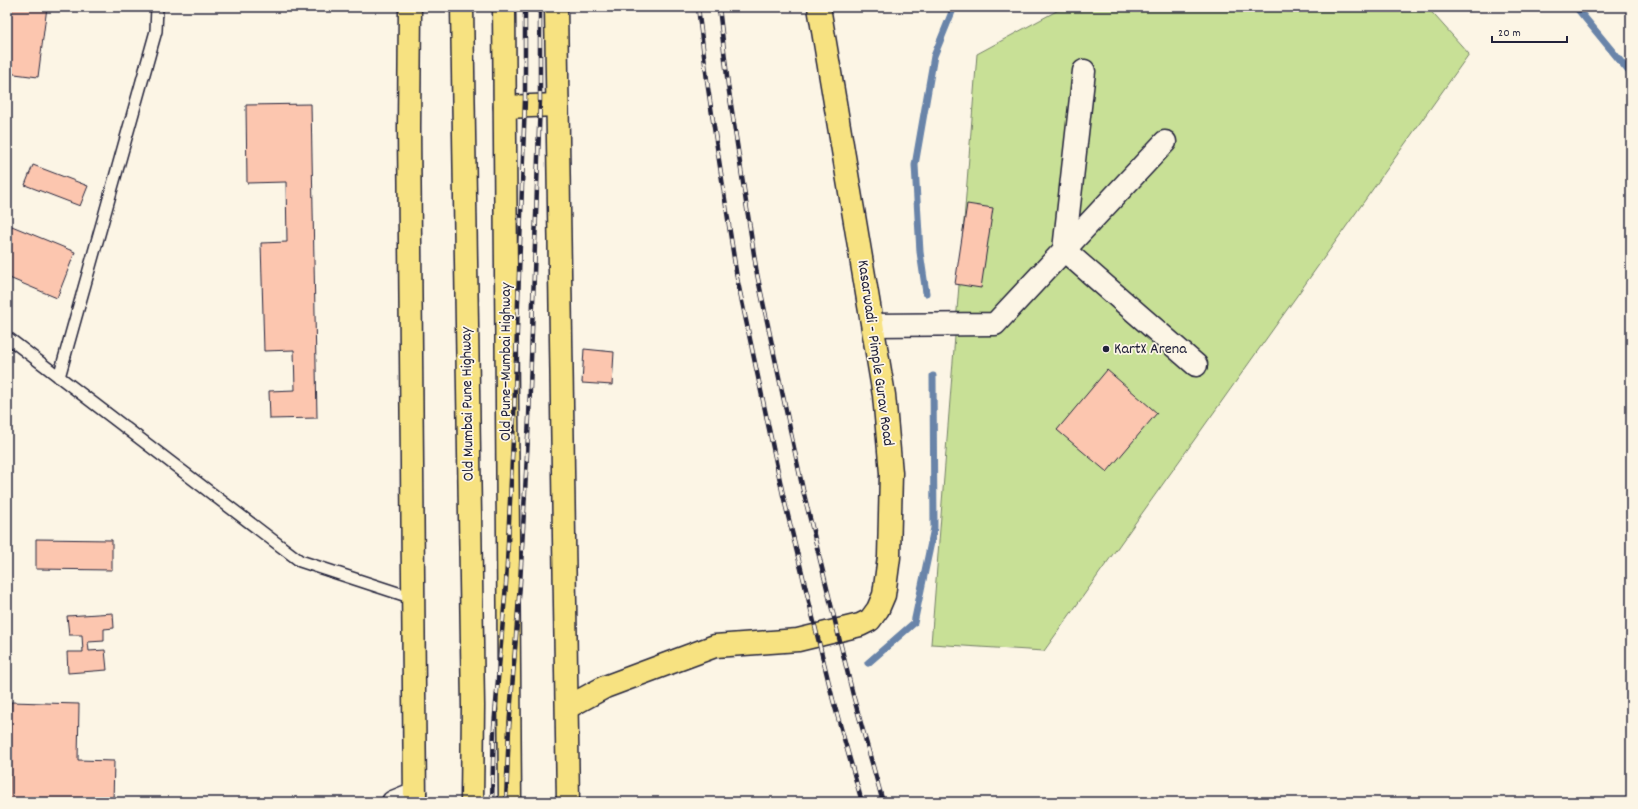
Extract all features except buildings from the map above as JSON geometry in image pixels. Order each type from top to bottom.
[{"type":"main road","points":[[410,7],[415,797]]},
{"type":"main road","name":"Old Mumbai Pune Highway","points":[[462,7],[472,674],[472,802]]},
{"type":"main road","name":"Old Pune–Mumbai Highway","points":[[504,7],[508,718],[510,802]]},
{"type":"main road","points":[[556,7],[568,707],[568,802]]},
{"type":"main road","name":"Kasarwadi - Pimple Gurav Road","points":[[568,707],[605,687],[715,646],[798,640],[860,625],[870,620],[878,610],[884,595],[889,557],[891,473],[884,395],[819,7]]},
{"type":"main road","points":[[505,107],[557,105]]},
{"type":"street","points":[[1064,250],[1084,71]]},
{"type":"street","points":[[873,325],[995,324],[1165,142]]},
{"type":"street","points":[[1064,250],[1196,365]]},
{"type":"street","points":[[393,802],[415,797]]},
{"type":"lane","points":[[59,376],[156,31],[157,7]]},
{"type":"lane","points":[[7,337],[300,561],[413,598]]},
{"type":"green space","name":"KartX Arena","points":[[1064,7],[1427,7],[1469,54],[1044,651],[931,644],[977,54]]},
{"type":"waterway","points":[[926,293],[920,252],[915,165],[934,56],[954,7]]},
{"type":"waterway","points":[[1576,7],[1631,74]]},
{"type":"waterway","points":[[868,663],[914,623],[934,528],[933,376]]},
{"type":"railway","points":[[492,802],[494,727],[506,584],[514,418],[525,99],[525,7]]},
{"type":"railway","points":[[506,802],[509,728],[520,584],[529,418],[540,100],[540,7]]},
{"type":"railway","points":[[698,7],[708,88],[737,278],[783,495],[833,700],[862,802]]},
{"type":"railway","points":[[719,7],[728,85],[757,274],[803,490],[853,695],[883,802]]},
{"type":"place","name":"KartX Arena","points":[[1106,349]]}]
